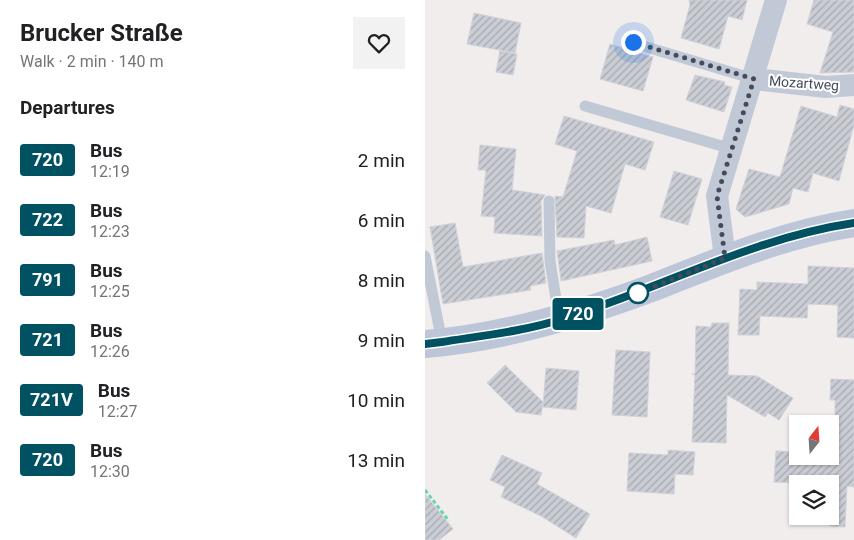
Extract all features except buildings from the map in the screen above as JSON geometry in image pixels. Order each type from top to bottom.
[{"type":"main road","points":[[434,343],[560,320],[651,288],[725,258],[825,227],[854,223]]},
{"type":"street","points":[[725,258],[717,196],[754,79],[776,0]]},
{"type":"street","name":"Mozartweg","points":[[754,79],[826,87],[854,85]]},
{"type":"lane","points":[[633,42],[754,79]]},
{"type":"lane","points":[[585,106],[732,149]]},
{"type":"lane","points":[[549,201],[550,261],[560,320]]},
{"type":"lane","points":[[425,256],[434,343]]},
{"type":"path","points":[[425,490],[449,521]]},
{"type":"bus line","name":"720","points":[[425,344],[560,320],[651,288],[725,258],[825,227],[854,223]]},
{"type":"route","points":[[633,42],[754,79],[717,196],[725,258],[638,293]]}]
